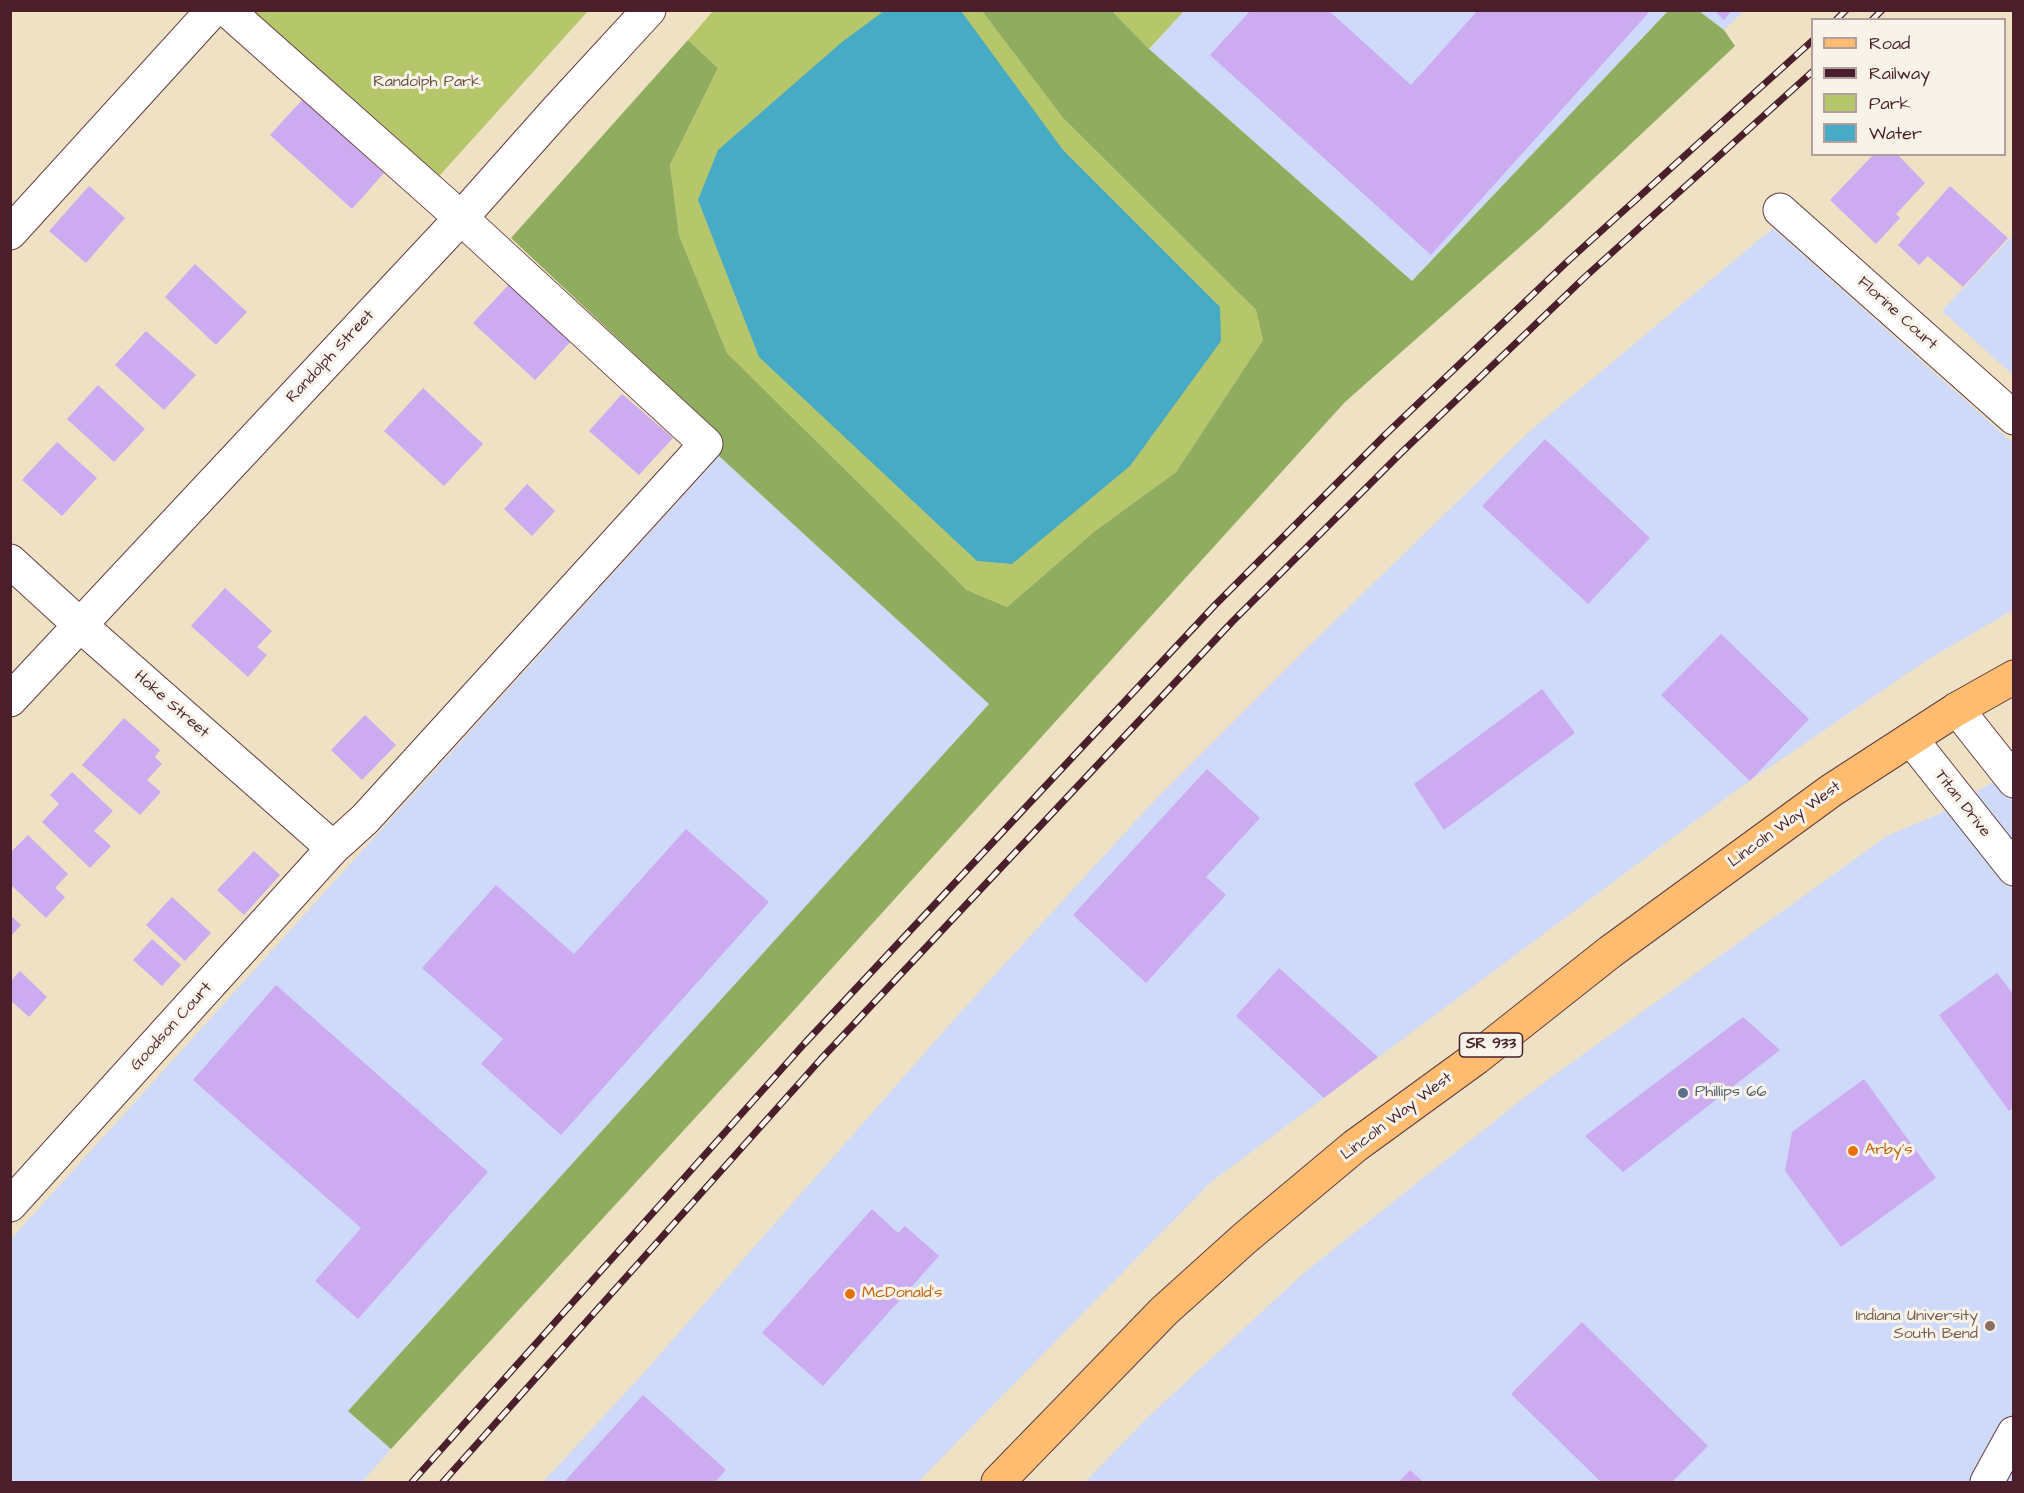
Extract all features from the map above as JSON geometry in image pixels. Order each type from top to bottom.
[{"type":"main road","name":"Lincoln Way West","points":[[998,1482],[1164,1311],[1245,1238],[1355,1146],[1476,1058],[1610,952],[1832,790],[1957,709],[2013,677]]},
{"type":"street","points":[[10,233],[213,10]]},
{"type":"street","points":[[227,10],[462,218]]},
{"type":"street","name":"Randolph Street","points":[[10,700],[462,218],[649,10]]},
{"type":"street","name":"Florine Court","points":[[1780,210],[2013,418]]},
{"type":"street","name":"Goodson Court","points":[[10,1205],[333,848],[365,819],[706,444],[462,218]]},
{"type":"street","name":"Hoke Street","points":[[10,561],[333,848]]},
{"type":"street","points":[[1957,709],[2013,781]]},
{"type":"street","name":"Titan Drive","points":[[1911,739],[2013,869]]},
{"type":"street","points":[[1987,1482],[2013,1432]]},
{"type":"shaded area","points":[[1184,11],[1668,11],[1412,281],[1149,49]]},
{"type":"shaded area","points":[[1699,11],[1744,11],[1724,30]]},
{"type":"shaded area","points":[[1773,228],[2013,443],[2013,610],[1927,660],[1738,789],[1211,1182],[918,1482],[543,1482],[640,1377],[958,1015],[1154,801],[1530,431]]},
{"type":"shaded area","points":[[2013,235],[2013,375],[1942,311]]},
{"type":"shaded area","points":[[719,456],[990,704],[348,1411],[391,1449],[362,1482],[11,1482],[11,1239]]},
{"type":"shaded area","points":[[2013,770],[2013,1482],[1085,1482],[1148,1417],[1305,1272],[1539,1086],[1887,836],[1939,814]]},
{"type":"green space","name":"Randolph Park","points":[[242,11],[588,11],[432,184]]},
{"type":"green space","points":[[713,11],[982,11],[1063,118],[1256,310],[1263,340],[1176,472],[1095,531],[1007,607],[967,590],[727,353],[679,235],[670,165],[718,68],[688,40]]},
{"type":"green space","points":[[982,11],[1112,11],[1149,49],[1412,281],[1668,11],[1699,11],[1724,30],[1735,46],[1539,230],[1345,402],[785,1020],[391,1449],[348,1411],[989,704],[719,456],[716,431],[511,238],[688,40],[718,68],[670,165],[679,235],[727,353],[967,590],[1007,607],[1095,531],[1176,472],[1263,340],[1256,310],[1063,118]]},
{"type":"green space","points":[[1112,11],[1184,11],[1149,49]]},
{"type":"water","points":[[884,11],[961,11],[1063,150],[1220,307],[1221,341],[1130,466],[1012,564],[977,561],[759,357],[698,200],[718,150],[842,42]]},
{"type":"building","points":[[1251,10],[1328,10],[1411,85],[1478,10],[1651,10],[1431,255],[1210,55]]},
{"type":"building","points":[[1714,10],[1732,10],[1724,20]]},
{"type":"building","points":[[303,99],[384,173],[352,209],[270,135]]},
{"type":"building","points":[[1872,156],[1899,156],[1925,183],[1896,214],[1900,218],[1876,244],[1830,200]]},
{"type":"building","points":[[89,186],[125,218],[86,263],[49,231]]},
{"type":"building","points":[[1950,186],[2008,238],[1963,287],[1928,256],[1919,265],[1898,245]]},
{"type":"building","points":[[195,264],[247,312],[216,345],[165,297]]},
{"type":"building","points":[[513,280],[575,337],[535,380],[473,323]]},
{"type":"building","points":[[146,331],[196,375],[164,410],[115,365]]},
{"type":"building","points":[[98,385],[145,429],[114,462],[67,419]]},
{"type":"building","points":[[423,388],[483,444],[444,486],[384,431]]},
{"type":"building","points":[[622,394],[673,438],[639,475],[589,431]]},
{"type":"building","points":[[1545,439],[1650,538],[1588,604],[1482,506]]},
{"type":"building","points":[[57,442],[97,478],[62,516],[22,480]]},
{"type":"building","points":[[527,484],[555,511],[532,536],[504,509]]},
{"type":"building","points":[[225,588],[272,631],[257,647],[267,655],[248,677],[191,626]]},
{"type":"building","points":[[1721,634],[1809,719],[1750,781],[1661,695]]},
{"type":"building","points":[[1542,689],[1575,733],[1444,830],[1414,784]]},
{"type":"building","points":[[365,715],[396,745],[362,780],[331,750]]},
{"type":"building","points":[[124,718],[160,750],[155,757],[162,764],[147,780],[161,792],[140,815],[82,765]]},
{"type":"building","points":[[1207,769],[1260,818],[1206,877],[1226,895],[1146,983],[1073,915]]},
{"type":"building","points":[[72,772],[113,811],[94,831],[111,846],[90,868],[42,822],[59,804],[50,795]]},
{"type":"building","points":[[686,829],[769,902],[561,1135],[481,1064],[503,1039],[422,968],[496,885],[574,954]]},
{"type":"building","points":[[28,835],[68,874],[55,888],[65,897],[46,918],[10,884],[10,867],[13,864],[10,861],[10,853]]},
{"type":"building","points":[[254,851],[280,875],[244,915],[217,890]]},
{"type":"building","points":[[172,897],[211,933],[185,961],[146,925]]},
{"type":"building","points":[[10,915],[21,925],[10,937]]},
{"type":"building","points":[[152,939],[181,965],[162,986],[133,960]]},
{"type":"building","points":[[1279,968],[1378,1057],[1324,1098],[1236,1016]]},
{"type":"building","points":[[20,971],[47,997],[29,1017],[10,1000],[10,982]]},
{"type":"building","points":[[1997,973],[2014,995],[2014,1107],[2009,1111],[1939,1015]]},
{"type":"building","points":[[276,985],[488,1172],[358,1319],[315,1281],[361,1228],[193,1080]]},
{"type":"building","name":"Phillips 66","points":[[1743,1017],[1780,1050],[1623,1172],[1585,1136]]},
{"type":"building","name":"Arby's","points":[[1864,1079],[1936,1178],[1841,1247],[1785,1171],[1792,1132]]},
{"type":"building","name":"McDonald's","points":[[872,1209],[898,1233],[905,1226],[939,1256],[823,1386],[762,1333]]},
{"type":"building","points":[[1582,1322],[1708,1446],[1672,1482],[1601,1482],[1511,1394]]},
{"type":"building","points":[[643,1395],[726,1470],[715,1482],[564,1482]]},
{"type":"building","points":[[1410,1470],[1423,1482],[1399,1482]]},
{"type":"railway","points":[[1838,18],[1846,10]]},
{"type":"railway","points":[[1874,18],[1882,10]]},
{"type":"railway","points":[[412,1482],[804,1044],[1215,605],[1386,434],[1569,260],[1811,42]]},
{"type":"railway","points":[[443,1482],[821,1059],[1232,622],[1402,452],[1585,277],[1811,73]]},
{"type":"place","name":"Phillips 66","points":[[1683,1093]]},
{"type":"place","name":"Arby's","points":[[1853,1151]]},
{"type":"place","name":"McDonald's","points":[[850,1294]]},
{"type":"place","name":"Indiana University South Bend","points":[[1990,1326]]}]
